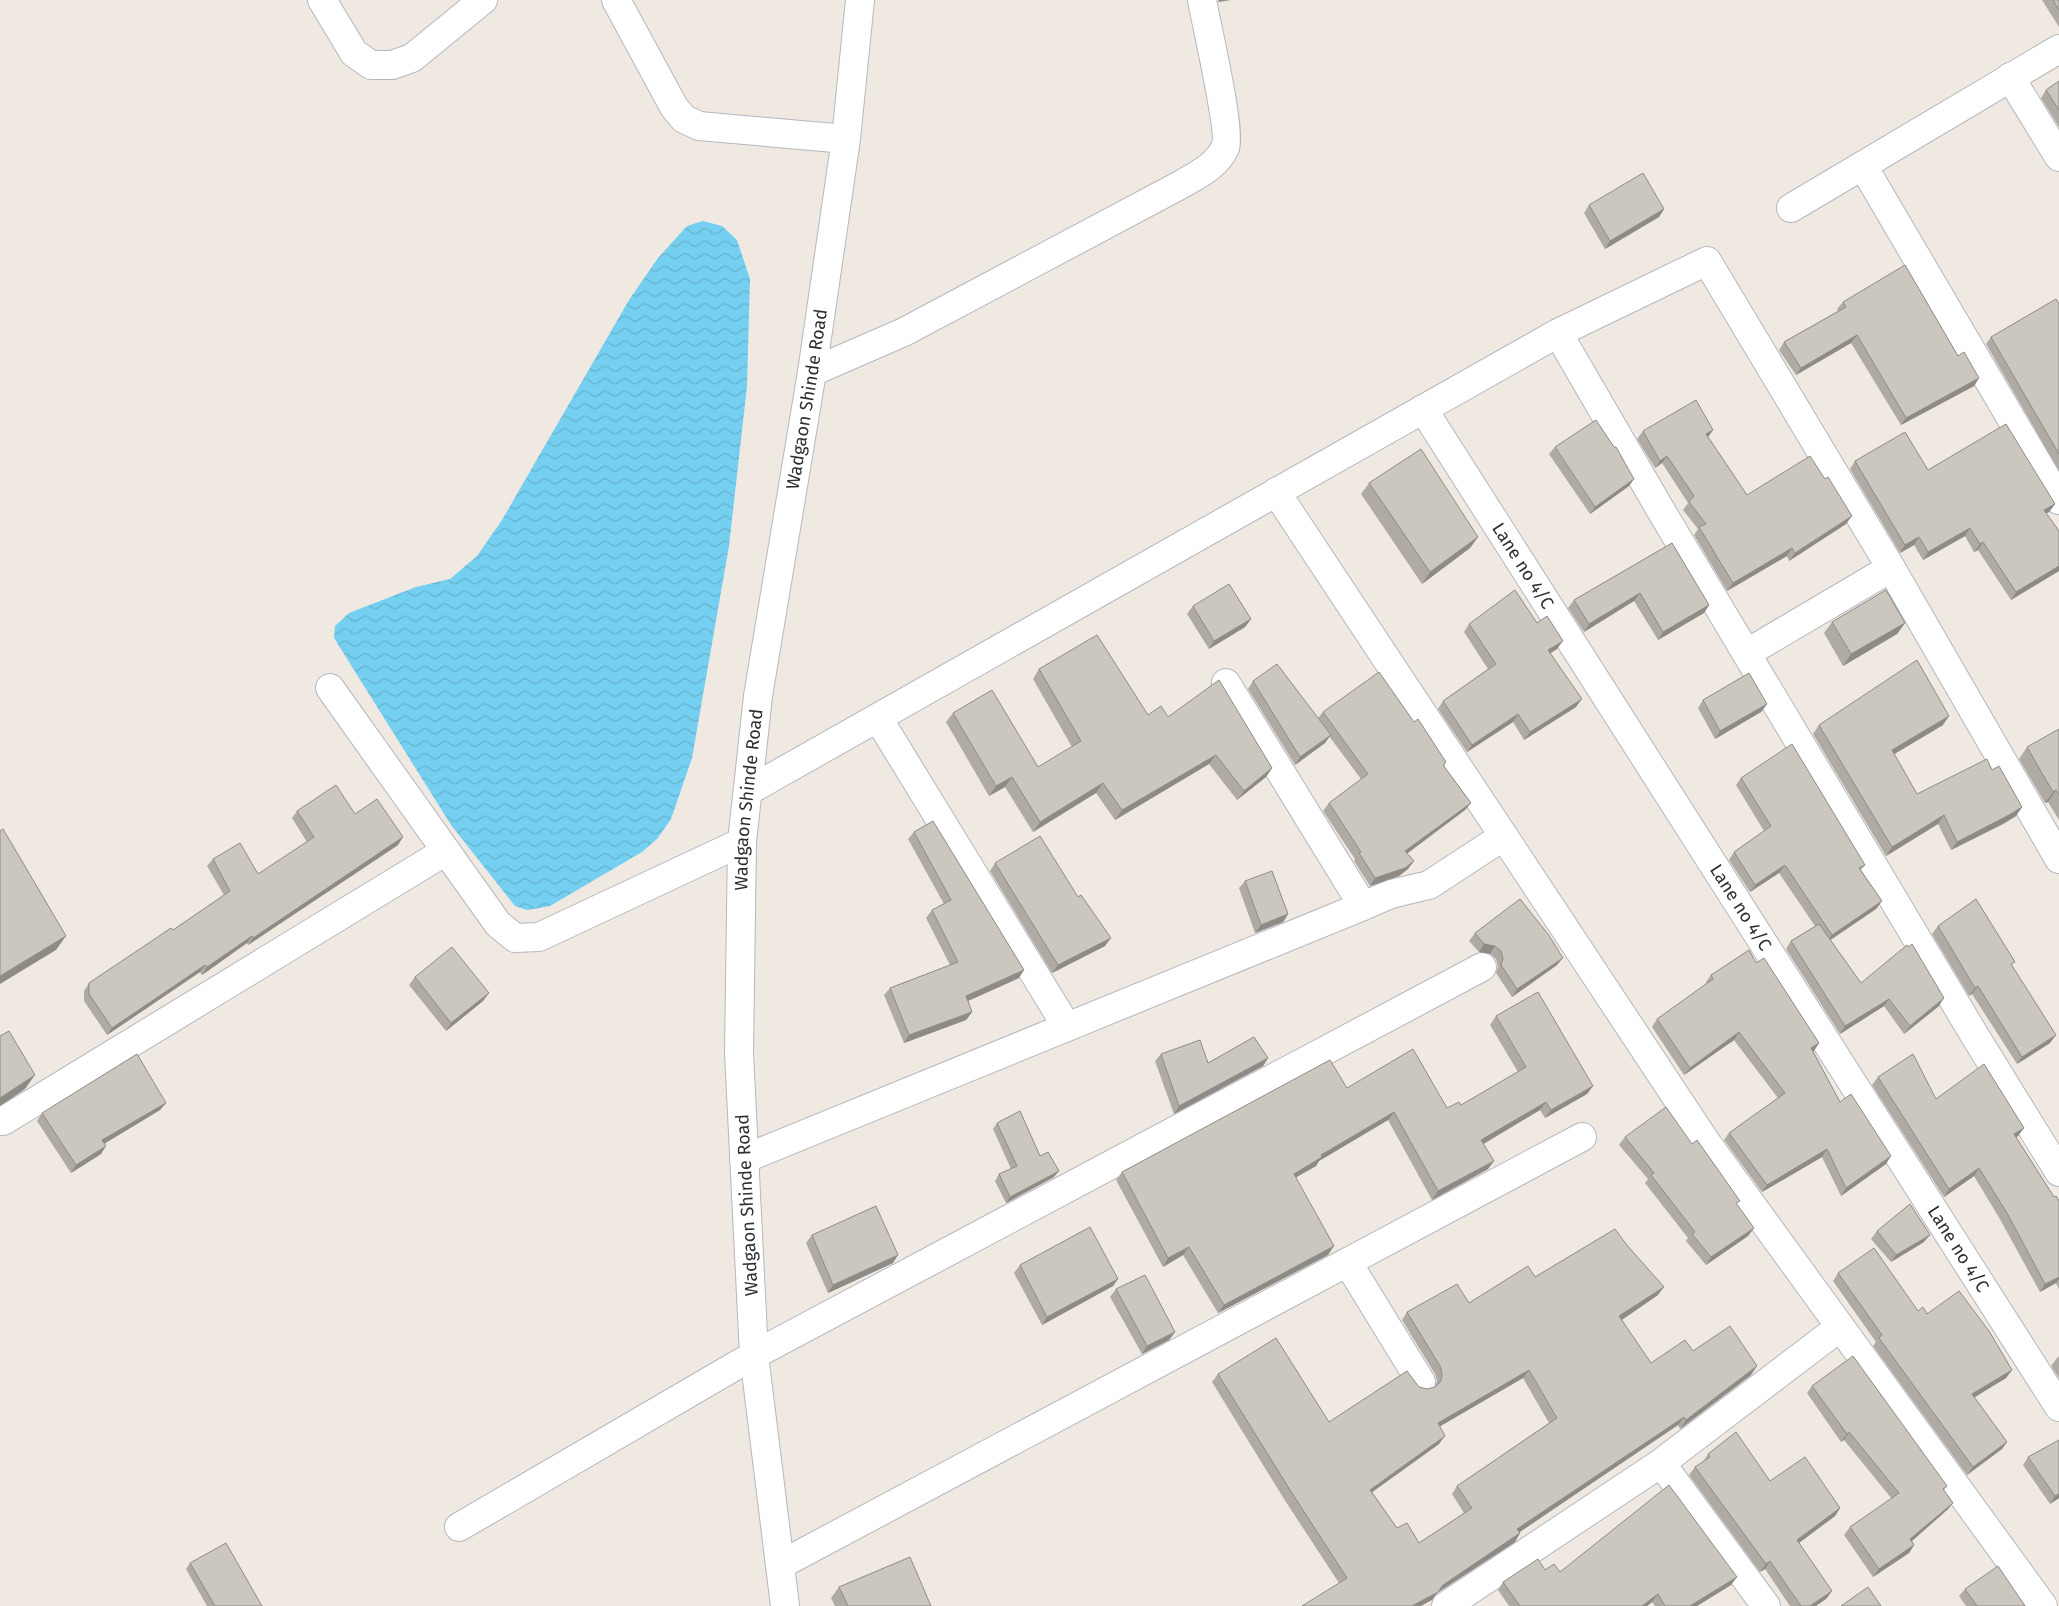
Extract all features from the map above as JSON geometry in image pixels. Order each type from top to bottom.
[{"type":"street","points":[[322,0],[354,53],[371,64],[392,65],[412,58],[483,0]]},
{"type":"street","points":[[616,0],[674,107],[684,118],[699,126],[846,139]]},
{"type":"street","name":"Wadgaon Shinde Road","points":[[785,1606],[754,1355],[739,1053],[742,842],[758,696],[812,372],[846,139],[860,0]]},
{"type":"street","points":[[812,372],[904,332],[1182,184],[1212,166],[1226,146],[1224,109],[1202,0]]},
{"type":"street","points":[[1791,208],[2059,49]]},
{"type":"street","points":[[2010,77],[2059,157]]},
{"type":"street","points":[[1863,166],[2059,500]]},
{"type":"street","points":[[748,791],[1558,333],[1707,261],[1891,568],[2059,859]]},
{"type":"street","points":[[1558,333],[1658,506],[2059,1172]]},
{"type":"street","name":"Lane no 4/C","points":[[1423,409],[2059,1407]]},
{"type":"street","points":[[1276,492],[1706,1142],[2043,1606]]},
{"type":"street","points":[[1748,653],[1891,568]]},
{"type":"street","points":[[1226,683],[1363,906]]},
{"type":"street","points":[[330,688],[498,924],[515,938],[539,937],[742,842]]},
{"type":"street","points":[[878,718],[1067,1027]]},
{"type":"street","points":[[744,1159],[1391,894],[1429,885],[1504,836]]},
{"type":"street","points":[[3,1121],[446,851]]},
{"type":"street","points":[[458,1526],[754,1355],[1482,967]]},
{"type":"street","points":[[780,1566],[1582,1138]]},
{"type":"street","points":[[1348,1263],[1421,1382]]},
{"type":"street","points":[[1446,1606],[1661,1463],[1840,1327]]},
{"type":"street","points":[[1661,1463],[1766,1606]]},
{"type":"water","points":[[703,221],[722,226],[737,240],[750,279],[747,386],[729,546],[692,758],[671,819],[657,839],[642,852],[550,906],[527,910],[515,906],[451,825],[334,638],[335,626],[349,613],[416,587],[450,579],[477,556],[502,520],[629,300],[658,258],[687,226]]},
{"type":"building","points":[[2053,0],[2059,0],[2059,10]]},
{"type":"building","points":[[2059,81],[2059,110],[2046,90]]},
{"type":"building","points":[[1643,173],[1664,209],[1610,241],[1589,205]]},
{"type":"building","points":[[1905,265],[1958,356],[1964,352],[1979,378],[1906,418],[1857,335],[1801,368],[1784,342],[1846,307],[1843,302]]},
{"type":"building","points":[[2056,299],[2059,304],[2059,454],[1991,337]]},
{"type":"building","points":[[1696,400],[1713,430],[1706,434],[1747,495],[1810,456],[1825,479],[1828,477],[1852,516],[1795,553],[1792,548],[1733,583],[1699,527],[1706,524],[1689,502],[1694,496],[1667,456],[1660,461],[1643,431]]},
{"type":"building","points":[[1596,420],[1614,447],[1616,447],[1634,479],[1595,507],[1555,447]]},
{"type":"building","points":[[2006,424],[2055,504],[2044,510],[2059,531],[2059,566],[2016,592],[1983,542],[1980,544],[1970,528],[1928,552],[1919,537],[1905,545],[1855,461],[1905,432],[1928,470]]},
{"type":"building","points":[[1421,449],[1478,537],[1430,572],[1369,483]]},
{"type":"building","points":[[1672,543],[1709,605],[1663,632],[1640,593],[1589,624],[1574,600]]},
{"type":"building","points":[[1229,584],[1251,619],[1214,641],[1193,606]]},
{"type":"building","points":[[1515,590],[1537,623],[1547,616],[1563,641],[1548,650],[1582,699],[1530,732],[1518,714],[1472,745],[1443,701],[1496,664],[1469,624]]},
{"type":"building","points":[[1886,590],[1905,623],[1851,654],[1832,622]]},
{"type":"building","points":[[1097,635],[1148,715],[1161,706],[1168,717],[1219,680],[1272,768],[1244,791],[1216,755],[1122,810],[1103,783],[1040,822],[1012,777],[996,786],[953,713],[992,690],[1038,767],[1081,741],[1039,669]]},
{"type":"building","points":[[1917,660],[1949,716],[1892,750],[1917,794],[1987,759],[1992,770],[1999,766],[2022,807],[1957,842],[1944,815],[1892,847],[1819,725]]},
{"type":"building","points":[[1277,664],[1331,735],[1300,757],[1253,681]]},
{"type":"building","points":[[1379,672],[1414,722],[1418,719],[1446,762],[1443,765],[1471,803],[1405,851],[1414,861],[1405,868],[1375,878],[1359,853],[1361,852],[1329,803],[1368,774],[1323,712]]},
{"type":"building","points":[[1749,673],[1767,704],[1720,731],[1703,700]]},
{"type":"building","points":[[2059,729],[2059,795],[2056,790],[2053,792],[2027,747]]},
{"type":"building","points":[[1792,744],[1865,865],[1859,868],[1882,901],[1832,935],[1785,865],[1755,885],[1734,852],[1771,826],[1741,778]]},
{"type":"building","points":[[336,785],[355,814],[377,799],[403,837],[253,938],[252,936],[207,967],[205,965],[112,1028],[89,994],[89,983],[171,928],[173,930],[230,891],[213,859],[240,843],[258,874],[314,837],[297,811]]},
{"type":"building","points":[[933,821],[1024,970],[966,996],[972,1012],[909,1035],[890,988],[958,962],[932,910],[951,900],[914,832]]},
{"type":"building","points":[[3,829],[66,936],[0,976],[0,831]]},
{"type":"building","points":[[1040,836],[1078,897],[1081,895],[1111,938],[1058,965],[995,863]]},
{"type":"building","points":[[1272,871],[1288,914],[1261,925],[1245,881]]},
{"type":"building","points":[[1520,899],[1548,934],[1563,958],[1517,989],[1501,965],[1503,959],[1501,951],[1495,946],[1484,944],[1475,933]]},
{"type":"building","points":[[1976,899],[2015,962],[2011,964],[2056,1035],[2022,1057],[1978,986],[1975,988],[1938,926]]},
{"type":"building","points":[[1819,924],[1861,983],[1907,945],[1908,947],[1912,944],[1944,998],[1910,1026],[1889,999],[1845,1026],[1791,941]]},
{"type":"building","points":[[452,947],[489,993],[451,1023],[415,977]]},
{"type":"building","points":[[1749,950],[1756,963],[1764,958],[1819,1043],[1811,1048],[1840,1102],[1851,1094],[1891,1156],[1846,1188],[1827,1149],[1767,1185],[1729,1133],[1785,1093],[1739,1032],[1690,1068],[1657,1019],[1713,979],[1711,975]]},
{"type":"building","points":[[1538,992],[1593,1086],[1551,1110],[1546,1102],[1481,1140],[1494,1161],[1438,1191],[1394,1112],[1321,1155],[1322,1157],[1294,1174],[1334,1246],[1224,1305],[1189,1247],[1168,1258],[1122,1172],[1330,1060],[1347,1088],[1413,1049],[1447,1108],[1459,1102],[1461,1105],[1526,1067],[1496,1016]]},
{"type":"building","points":[[9,1031],[35,1075],[0,1098],[0,1036]]},
{"type":"building","points":[[1254,1037],[1268,1058],[1179,1106],[1161,1054],[1200,1040],[1208,1063]]},
{"type":"building","points":[[137,1054],[166,1103],[102,1140],[106,1146],[76,1165],[42,1113]]},
{"type":"building","points":[[1913,1054],[1936,1099],[1984,1064],[2024,1128],[2014,1134],[2054,1197],[2056,1196],[2059,1201],[2059,1277],[2045,1284],[2007,1213],[1979,1168],[1949,1189],[1878,1077]]},
{"type":"building","points":[[1666,1107],[1692,1144],[1697,1140],[1740,1201],[1736,1203],[1754,1228],[1711,1257],[1692,1234],[1695,1232],[1651,1175],[1654,1173],[1625,1137]]},
{"type":"building","points":[[1020,1111],[1040,1156],[1048,1152],[1059,1171],[1010,1197],[999,1174],[1017,1166],[997,1123]]},
{"type":"building","points":[[1910,1204],[1930,1235],[1896,1255],[1877,1231]]},
{"type":"building","points":[[876,1206],[898,1255],[833,1285],[812,1235]]},
{"type":"building","points":[[1090,1227],[1118,1279],[1047,1317],[1020,1265]]},
{"type":"building","points":[[1615,1229],[1664,1287],[1619,1316],[1651,1363],[1685,1340],[1693,1351],[1730,1326],[1757,1366],[1686,1420],[1684,1417],[1517,1529],[1520,1533],[1443,1585],[1438,1592],[1412,1606],[1302,1606],[1347,1578],[1218,1374],[1276,1338],[1329,1422],[1407,1371],[1419,1387],[1427,1389],[1435,1387],[1441,1381],[1442,1373],[1440,1366],[1407,1312],[1457,1284],[1469,1303],[1528,1266],[1535,1277]],"holes":[[[1529,1370],[1557,1418],[1457,1486],[1472,1508],[1419,1543],[1407,1523],[1397,1528],[1370,1490],[1445,1436],[1438,1423]]]},
{"type":"building","points":[[1874,1248],[1918,1311],[1923,1307],[1927,1314],[1959,1291],[1989,1331],[2012,1370],[1972,1394],[2007,1442],[1973,1467],[1879,1338],[1882,1335],[1838,1273]]},
{"type":"building","points":[[1145,1275],[1175,1332],[1147,1346],[1116,1289]]},
{"type":"building","points":[[1853,1356],[1947,1486],[1943,1489],[1953,1503],[1910,1539],[1914,1545],[1879,1569],[1850,1527],[1899,1493],[1849,1432],[1847,1434],[1812,1386]]},
{"type":"building","points":[[1736,1432],[1770,1481],[1805,1457],[1840,1508],[1797,1540],[1832,1591],[1810,1606],[1801,1606],[1770,1561],[1766,1564],[1695,1467],[1710,1457],[1708,1454]]},
{"type":"building","points":[[2059,1440],[2059,1494],[2055,1496],[2028,1457]]},
{"type":"building","points":[[1669,1485],[1737,1577],[1690,1606],[1665,1606],[1658,1594],[1642,1606],[1520,1606],[1503,1582],[1538,1559],[1545,1570],[1554,1564],[1560,1572]]},
{"type":"building","points":[[226,1543],[262,1606],[215,1606],[190,1563]]},
{"type":"building","points":[[910,1557],[931,1606],[848,1606],[839,1587]]},
{"type":"building","points":[[1998,1566],[2025,1606],[1977,1606],[1965,1589]]},
{"type":"building","points":[[1868,1587],[1881,1606],[1841,1606]]}]
